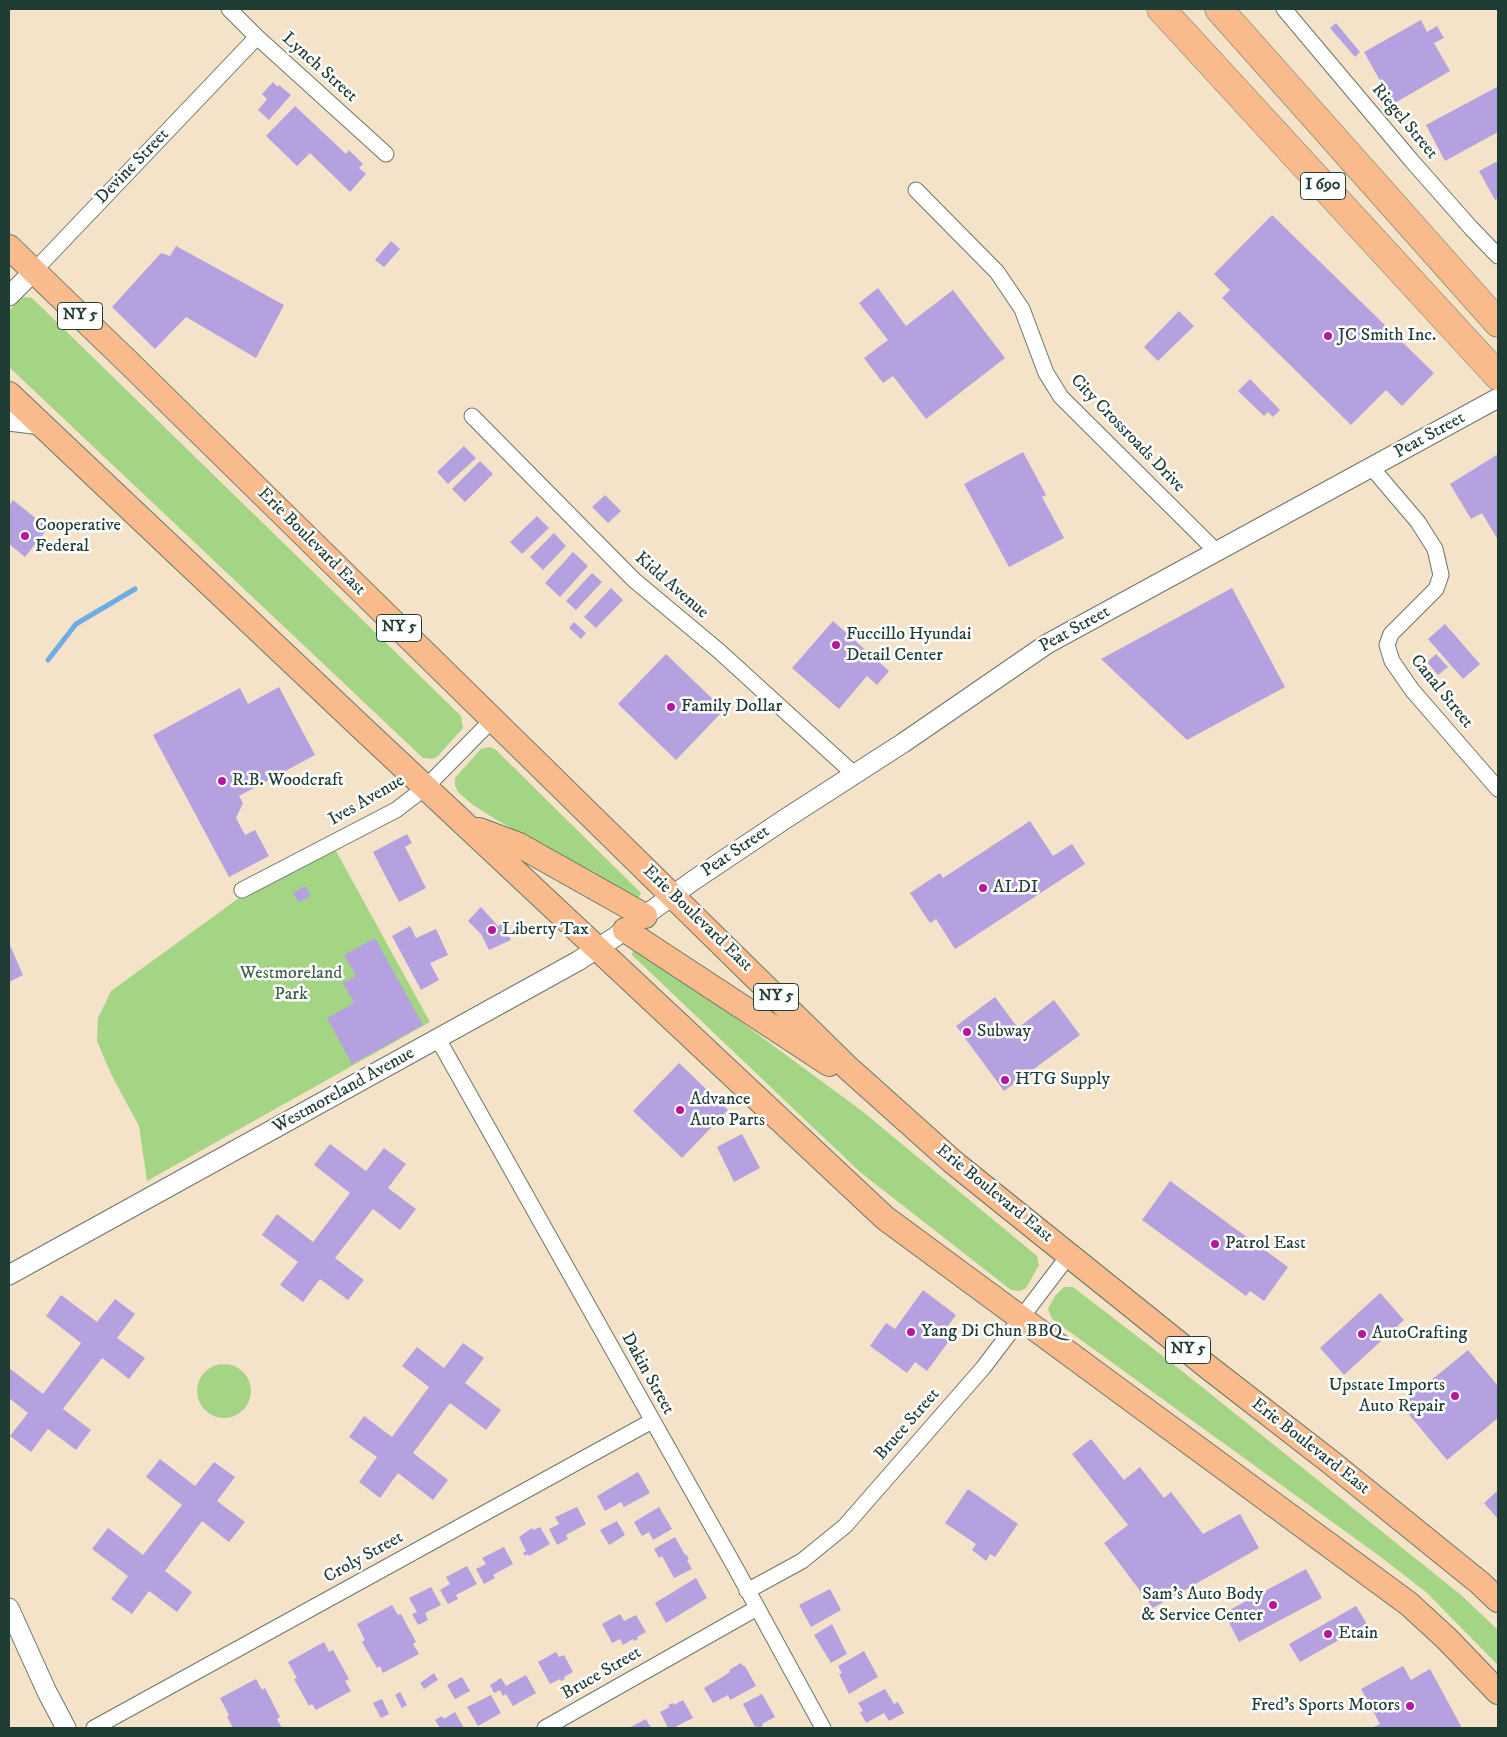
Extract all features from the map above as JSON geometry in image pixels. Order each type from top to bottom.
[{"type":"highway","name":"I 690","points":[[1161,9],[1492,369]]},
{"type":"highway","name":"I 690","points":[[1218,9],[1498,323]]},
{"type":"main road","name":"Erie Boulevard East","points":[[9,247],[848,1068],[953,1162],[1208,1367],[1341,1470],[1480,1583],[1498,1600]]},
{"type":"main road","points":[[9,394],[885,1218],[1409,1604],[1447,1639],[1498,1692]]},
{"type":"main road","points":[[468,826],[519,846],[645,916]]},
{"type":"main road","points":[[624,930],[880,1097]]},
{"type":"street","name":"Lynch Street","points":[[229,9],[257,37],[386,154]]},
{"type":"street","name":"Riegel Street","points":[[1284,9],[1411,160],[1498,256]]},
{"type":"street","name":"Devine Street","points":[[9,296],[257,37]]},
{"type":"street","name":"City Crossroads Drive","points":[[916,190],[997,272],[1022,309],[1046,374],[1061,397],[1217,552]]},
{"type":"street","name":"Peat Street","points":[[673,896],[854,774],[903,744],[1047,644],[1498,398]]},
{"type":"street","name":"Kidd Avenue","points":[[472,416],[634,580],[719,652],[854,774]]},
{"type":"street","points":[[9,421],[41,425]]},
{"type":"street","name":"Canal Street","points":[[1372,468],[1418,522],[1435,549],[1441,575],[1436,589],[1391,634],[1388,645],[1392,661],[1412,690],[1498,789]]},
{"type":"street","name":"Ives Avenue","points":[[242,890],[396,810],[426,787],[492,720]]},
{"type":"street","name":"Westmoreland Avenue","points":[[9,1275],[438,1039],[597,949],[673,896]]},
{"type":"street","name":"Dakin Street","points":[[438,1039],[823,1728]]},
{"type":"street","name":"Bruce Street","points":[[748,1591],[802,1561],[845,1526],[983,1368],[1069,1255]]},
{"type":"street","name":"Croly Street","points":[[94,1728],[652,1421]]},
{"type":"street","points":[[9,1608],[47,1692],[66,1728]]},
{"type":"street","name":"Bruce Street","points":[[545,1728],[757,1608]]},
{"type":"green space","points":[[24,297],[32,298],[461,716],[463,728],[438,756],[433,759],[423,758],[9,367],[9,311]]},
{"type":"green space","points":[[489,747],[495,749],[641,893],[639,897],[632,898],[495,819],[473,805],[458,792],[455,778],[481,749]]},
{"type":"green space","name":"Westmoreland Park","points":[[336,851],[430,1022],[147,1181],[139,1126],[112,1076],[97,1041],[98,1018],[111,991],[239,898]]},
{"type":"green space","points":[[638,946],[862,1111],[1037,1256],[1039,1265],[1026,1288],[1020,1291],[1011,1290],[860,1172],[632,955],[633,950]]},
{"type":"green space","points":[[1064,1287],[1073,1287],[1177,1367],[1461,1595],[1498,1630],[1498,1665],[1426,1592],[1378,1555],[1052,1319],[1048,1309],[1055,1296]]},
{"type":"green space","points":[[219,1364],[229,1364],[243,1372],[249,1381],[251,1391],[249,1401],[243,1410],[229,1418],[219,1418],[209,1413],[202,1406],[197,1396],[197,1386],[202,1376],[209,1369]]},
{"type":"building","points":[[1421,20],[1427,32],[1437,26],[1444,38],[1434,43],[1450,71],[1393,104],[1364,52]]},
{"type":"building","points":[[1336,23],[1360,52],[1355,57],[1330,28]]},
{"type":"building","points":[[273,82],[291,95],[269,120],[258,110],[267,99],[262,94]]},
{"type":"building","points":[[1497,87],[1498,132],[1445,161],[1426,125]]},
{"type":"building","points":[[295,106],[346,154],[349,150],[363,164],[359,168],[366,174],[350,192],[310,153],[297,166],[266,136]]},
{"type":"building","points":[[1498,161],[1498,198],[1495,200],[1479,171]]},
{"type":"building","name":"JC Smith Inc.","points":[[1272,215],[1434,373],[1402,406],[1386,390],[1351,425],[1222,298],[1230,290],[1214,274]]},
{"type":"building","points":[[391,241],[400,249],[384,267],[375,260]]},
{"type":"building","points":[[176,246],[284,305],[256,358],[186,317],[155,349],[112,307],[161,253],[170,256]]},
{"type":"building","points":[[878,288],[906,326],[953,290],[1005,358],[926,419],[893,376],[883,383],[864,358],[888,340],[859,303]]},
{"type":"building","points":[[1179,311],[1194,326],[1158,361],[1144,347]]},
{"type":"building","points":[[1250,379],[1280,410],[1273,417],[1268,412],[1264,416],[1238,391]]},
{"type":"building","points":[[464,446],[476,458],[448,484],[437,472]]},
{"type":"building","points":[[1023,452],[1046,495],[1042,497],[1064,538],[1009,567],[964,484]]},
{"type":"building","points":[[1498,454],[1498,540],[1482,513],[1471,519],[1450,484]]},
{"type":"building","points":[[480,461],[493,474],[465,502],[452,489]]},
{"type":"building","points":[[605,495],[621,511],[608,523],[592,507]]},
{"type":"building","name":"Cooperative Federal","points":[[13,500],[48,528],[25,557],[9,544],[9,506]]},
{"type":"building","points":[[537,516],[549,528],[522,554],[510,542]]},
{"type":"building","points":[[554,533],[566,546],[543,570],[530,557]]},
{"type":"building","points":[[573,552],[588,566],[560,597],[545,583]]},
{"type":"building","points":[[592,573],[602,582],[576,610],[566,601]]},
{"type":"building","points":[[611,588],[623,600],[596,628],[584,617]]},
{"type":"building","points":[[1232,588],[1285,687],[1187,740],[1101,659]]},
{"type":"building","name":"Fuccillo Hyundai Detail Center","points":[[833,621],[889,671],[877,685],[867,676],[839,709],[792,668]]},
{"type":"building","points":[[574,622],[586,633],[581,639],[569,628]]},
{"type":"building","points":[[1445,624],[1480,664],[1463,679],[1428,639]]},
{"type":"building","name":"Family Dollar","points":[[666,654],[724,710],[676,760],[618,704]]},
{"type":"building","points":[[1436,654],[1448,667],[1438,675],[1427,662]]},
{"type":"building","name":"R.B. Woodcraft","points":[[279,687],[315,755],[239,796],[243,803],[236,818],[245,835],[255,830],[269,856],[229,877],[153,735],[240,688],[248,704]]},
{"type":"building","name":"ALDI","points":[[1030,821],[1053,856],[1072,844],[1085,864],[955,949],[936,919],[930,923],[910,893],[940,873],[943,878]]},
{"type":"building","points":[[407,834],[412,843],[405,847],[426,888],[399,902],[373,852]]},
{"type":"building","points":[[305,886],[311,896],[299,902],[293,893]]},
{"type":"building","name":"Liberty Tax","points":[[481,907],[498,926],[503,923],[511,940],[489,950],[481,934],[468,921]]},
{"type":"building","points":[[410,926],[416,938],[436,929],[448,955],[430,963],[439,980],[421,990],[392,936]]},
{"type":"building","points":[[375,938],[423,1025],[352,1064],[327,1018],[354,1003],[343,983],[356,976],[344,955]]},
{"type":"building","points":[[9,943],[23,975],[9,982]]},
{"type":"building","points":[[995,997],[1018,1028],[1054,1000],[1080,1035],[1004,1091],[956,1026]]},
{"type":"building","name":"Advance Auto Parts","points":[[679,1063],[728,1110],[682,1158],[633,1111]]},
{"type":"building","points":[[742,1134],[760,1168],[734,1182],[717,1147]]},
{"type":"building","points":[[330,1144],[366,1171],[384,1148],[406,1164],[388,1188],[416,1209],[400,1230],[373,1209],[335,1258],[364,1280],[348,1300],[320,1279],[303,1302],[280,1285],[298,1262],[262,1235],[277,1214],[313,1242],[350,1193],[314,1165]]},
{"type":"building","name":"Patrol East","points":[[1170,1181],[1288,1267],[1264,1301],[1250,1291],[1246,1296],[1142,1220]]},
{"type":"building","name":"Yang Di Chun BBQ","points":[[923,1290],[956,1315],[941,1335],[949,1341],[927,1371],[915,1362],[907,1373],[870,1346],[886,1323],[895,1329]]},
{"type":"building","name":"AutoCrafting","points":[[1380,1293],[1404,1320],[1344,1375],[1320,1348]]},
{"type":"building","points":[[61,1295],[97,1322],[115,1299],[135,1314],[117,1338],[145,1358],[129,1379],[102,1358],[63,1409],[91,1430],[76,1450],[48,1429],[31,1452],[10,1436],[28,1413],[9,1398],[9,1368],[43,1394],[81,1343],[46,1316]]},
{"type":"building","points":[[463,1343],[484,1358],[465,1383],[501,1410],[486,1430],[450,1403],[413,1453],[448,1480],[433,1500],[398,1473],[380,1498],[359,1482],[377,1457],[349,1437],[364,1416],[392,1437],[429,1387],[402,1366],[417,1347],[444,1368]]},
{"type":"building","name":"Upstate Imports Auto Repair","points":[[1468,1350],[1498,1386],[1498,1418],[1447,1460],[1401,1405]]},
{"type":"building","points":[[1091,1439],[1124,1480],[1140,1467],[1164,1498],[1171,1492],[1203,1534],[1240,1514],[1259,1548],[1153,1608],[1104,1543],[1128,1525],[1072,1454]]},
{"type":"building","points":[[160,1459],[195,1486],[214,1462],[235,1477],[217,1501],[245,1522],[229,1542],[202,1521],[165,1571],[192,1592],[177,1612],[149,1591],[132,1614],[111,1599],[128,1576],[92,1549],[108,1528],[143,1555],[182,1505],[146,1477]]},
{"type":"building","points":[[638,1472],[650,1493],[624,1507],[621,1502],[605,1511],[597,1496]]},
{"type":"building","points":[[968,1489],[1018,1524],[995,1557],[990,1554],[986,1561],[972,1550],[976,1544],[945,1523]]},
{"type":"building","points":[[1498,1490],[1498,1519],[1484,1503]]},
{"type":"building","points":[[577,1507],[586,1524],[566,1535],[568,1539],[557,1545],[549,1529],[559,1524],[555,1517]]},
{"type":"building","points":[[659,1507],[672,1529],[653,1540],[649,1532],[642,1536],[634,1522]]},
{"type":"building","points":[[617,1521],[625,1535],[609,1545],[600,1530]]},
{"type":"building","points":[[540,1527],[550,1544],[529,1556],[528,1554],[525,1556],[523,1553],[526,1551],[519,1537],[532,1528],[533,1530]]},
{"type":"building","points":[[675,1537],[689,1559],[687,1560],[692,1569],[674,1578],[662,1556],[659,1558],[654,1549]]},
{"type":"building","points":[[504,1547],[513,1564],[493,1575],[495,1578],[484,1584],[476,1569],[486,1564],[482,1558]]},
{"type":"building","points":[[467,1566],[477,1584],[456,1595],[458,1599],[448,1604],[440,1590],[450,1584],[446,1577]]},
{"type":"building","name":"Sam's Auto Body & Service Center","points":[[1306,1569],[1322,1598],[1239,1642],[1224,1613]]},
{"type":"building","points":[[696,1578],[707,1598],[666,1623],[655,1603]]},
{"type":"building","points":[[431,1587],[441,1605],[425,1613],[428,1620],[418,1625],[412,1614],[417,1612],[409,1598]]},
{"type":"building","points":[[830,1589],[841,1610],[811,1627],[799,1605]]},
{"type":"building","points":[[392,1605],[398,1615],[401,1614],[416,1642],[413,1644],[419,1654],[383,1673],[380,1666],[377,1668],[362,1642],[365,1640],[357,1624]]},
{"type":"building","name":"Etain","points":[[1356,1606],[1367,1624],[1300,1662],[1289,1644]]},
{"type":"building","points":[[620,1614],[624,1621],[636,1615],[646,1632],[637,1637],[638,1639],[634,1641],[633,1639],[623,1645],[620,1639],[612,1643],[602,1624]]},
{"type":"building","points":[[832,1624],[847,1654],[831,1663],[814,1635]]},
{"type":"building","points":[[324,1642],[329,1652],[333,1650],[349,1679],[345,1681],[351,1691],[316,1710],[312,1704],[309,1706],[294,1679],[297,1678],[288,1662]]},
{"type":"building","points":[[864,1651],[878,1677],[849,1694],[839,1674],[842,1673],[838,1666]]},
{"type":"building","points":[[556,1652],[559,1657],[564,1655],[573,1672],[564,1677],[565,1679],[561,1681],[560,1679],[550,1684],[538,1662]]},
{"type":"building","points":[[741,1663],[745,1666],[756,1686],[730,1700],[728,1695],[713,1703],[704,1688]]},
{"type":"building","name":"Fred's Sports Motors","points":[[1403,1666],[1411,1680],[1430,1669],[1462,1728],[1372,1728],[1380,1724],[1361,1689]]},
{"type":"building","points":[[434,1673],[438,1680],[424,1689],[420,1683]]},
{"type":"building","points":[[526,1675],[536,1693],[513,1706],[506,1694],[503,1696],[500,1690],[494,1693],[490,1685],[501,1678],[506,1686]]},
{"type":"building","points":[[462,1677],[470,1691],[455,1699],[447,1685]]},
{"type":"building","points":[[256,1679],[262,1690],[265,1688],[280,1717],[277,1719],[282,1728],[233,1728],[227,1717],[229,1715],[220,1698]]},
{"type":"building","points":[[885,1689],[894,1704],[898,1702],[904,1713],[889,1721],[884,1713],[866,1723],[860,1712],[863,1711],[858,1703]]},
{"type":"building","points":[[400,1692],[407,1705],[402,1708],[395,1695]]},
{"type":"building","points":[[762,1694],[775,1717],[758,1728],[757,1726],[755,1727],[743,1704]]},
{"type":"building","points":[[491,1695],[501,1713],[478,1726],[467,1707]]},
{"type":"building","points":[[382,1699],[389,1714],[381,1718],[373,1703]]},
{"type":"building","points":[[683,1700],[693,1718],[673,1728],[668,1728],[660,1712],[670,1707],[668,1705],[673,1703],[674,1705]]},
{"type":"building","points":[[455,1712],[464,1728],[440,1728],[435,1720],[442,1716],[444,1719]]},
{"type":"building","points":[[646,1719],[651,1728],[629,1728]]},
{"type":"waterway","points":[[48,660],[76,624],[135,589]]},
{"type":"place","name":"JC Smith Inc.","points":[[1328,336]]},
{"type":"place","name":"Cooperative Federal","points":[[25,536]]},
{"type":"place","name":"Fuccillo Hyundai Detail Center","points":[[836,645]]},
{"type":"place","name":"Family Dollar","points":[[671,707]]},
{"type":"place","name":"R.B. Woodcraft","points":[[222,781]]},
{"type":"place","name":"ALDI","points":[[983,888]]},
{"type":"place","name":"Liberty Tax","points":[[492,930]]},
{"type":"place","name":"Subway","points":[[967,1032]]},
{"type":"place","name":"HTG Supply","points":[[1005,1080]]},
{"type":"place","name":"Advance Auto Parts","points":[[680,1110]]},
{"type":"place","name":"Patrol East","points":[[1215,1244]]},
{"type":"place","name":"Yang Di Chun BBQ","points":[[911,1332]]},
{"type":"place","name":"AutoCrafting","points":[[1362,1334]]},
{"type":"place","name":"Upstate Imports Auto Repair","points":[[1455,1396]]},
{"type":"place","name":"Sam's Auto Body & Service Center","points":[[1273,1605]]},
{"type":"place","name":"Etain","points":[[1328,1634]]},
{"type":"place","name":"Fred's Sports Motors","points":[[1410,1706]]}]
